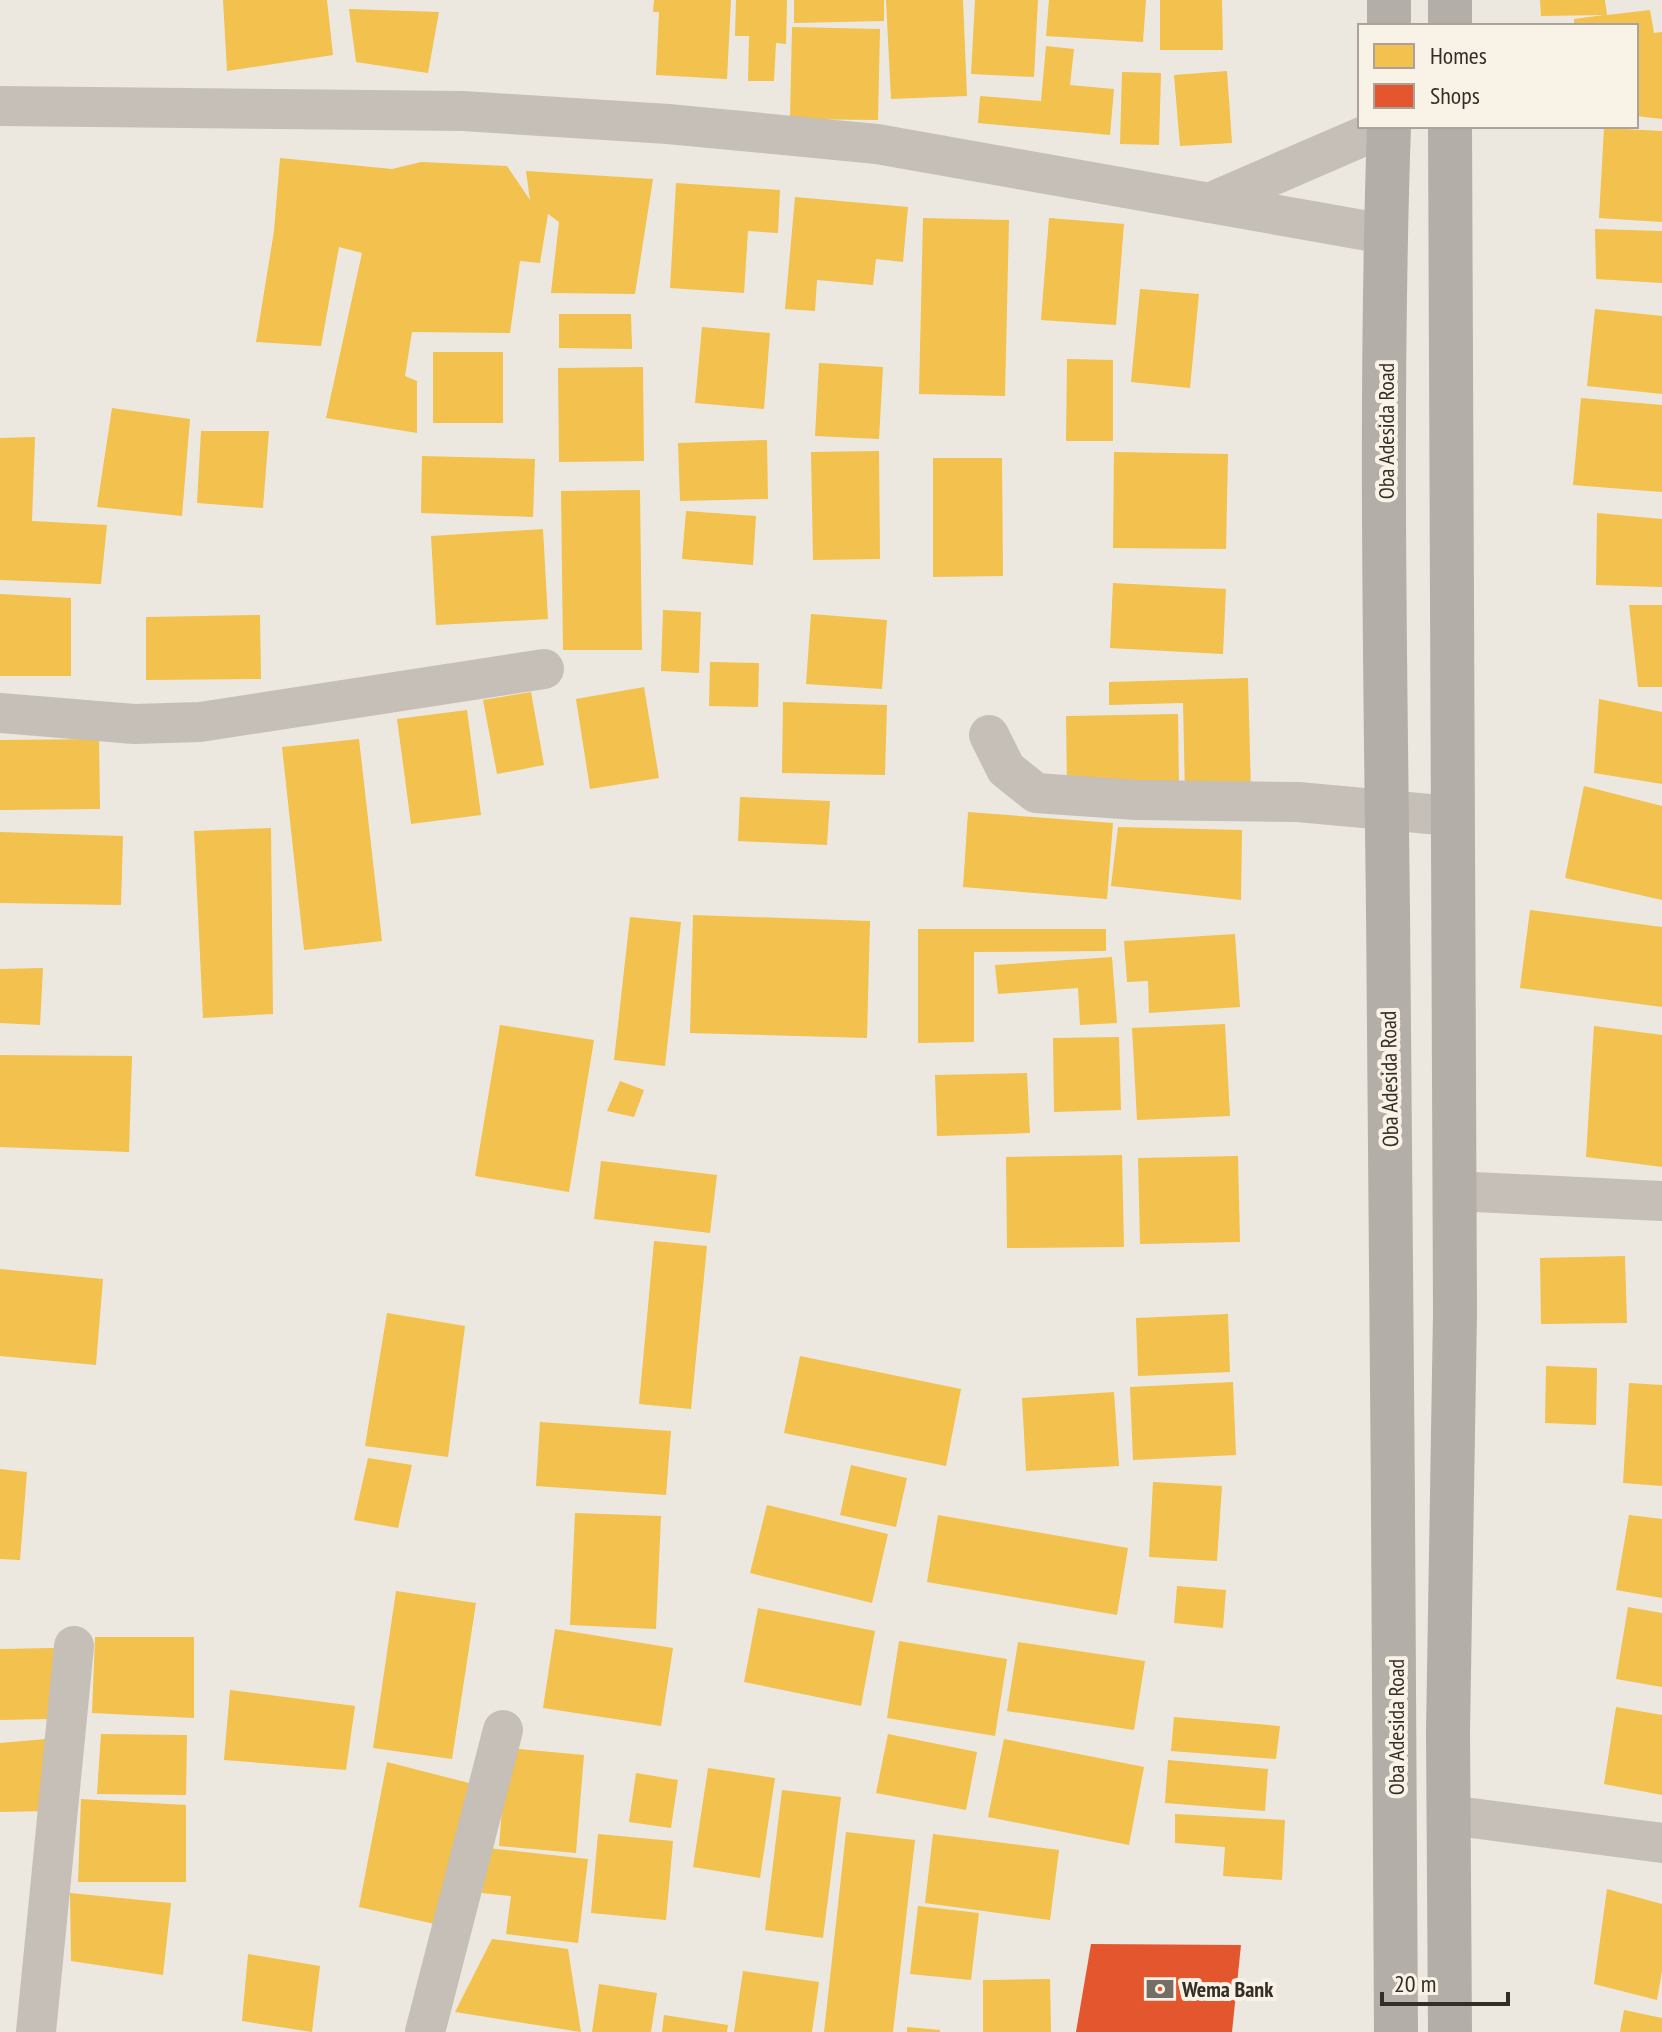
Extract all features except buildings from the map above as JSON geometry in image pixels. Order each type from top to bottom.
[{"type":"main road","points":[[1389,0],[1389,24]]},
{"type":"main road","points":[[1450,0],[1450,24]]},
{"type":"main road","name":"Oba Adesida Road","points":[[1388,128],[1385,234],[1387,809],[1396,2032]]},
{"type":"main road","points":[[1450,128],[1454,1191],[1450,2032]]},
{"type":"street","points":[[0,106],[463,111],[668,124],[877,144],[1385,234]]},
{"type":"street","points":[[1209,203],[1383,128]]},
{"type":"street","points":[[0,713],[134,724],[200,722],[544,669]]},
{"type":"street","points":[[989,735],[1006,769],[1036,793],[1137,800],[1298,802],[1451,816]]},
{"type":"street","points":[[1454,1191],[1662,1201]]},
{"type":"street","points":[[36,2032],[74,1646]]},
{"type":"street","points":[[425,2032],[503,1730]]},
{"type":"street","points":[[1449,1815],[1662,1843]]},
{"type":"place","name":"Wema Bank","points":[[1160,1989]]}]
